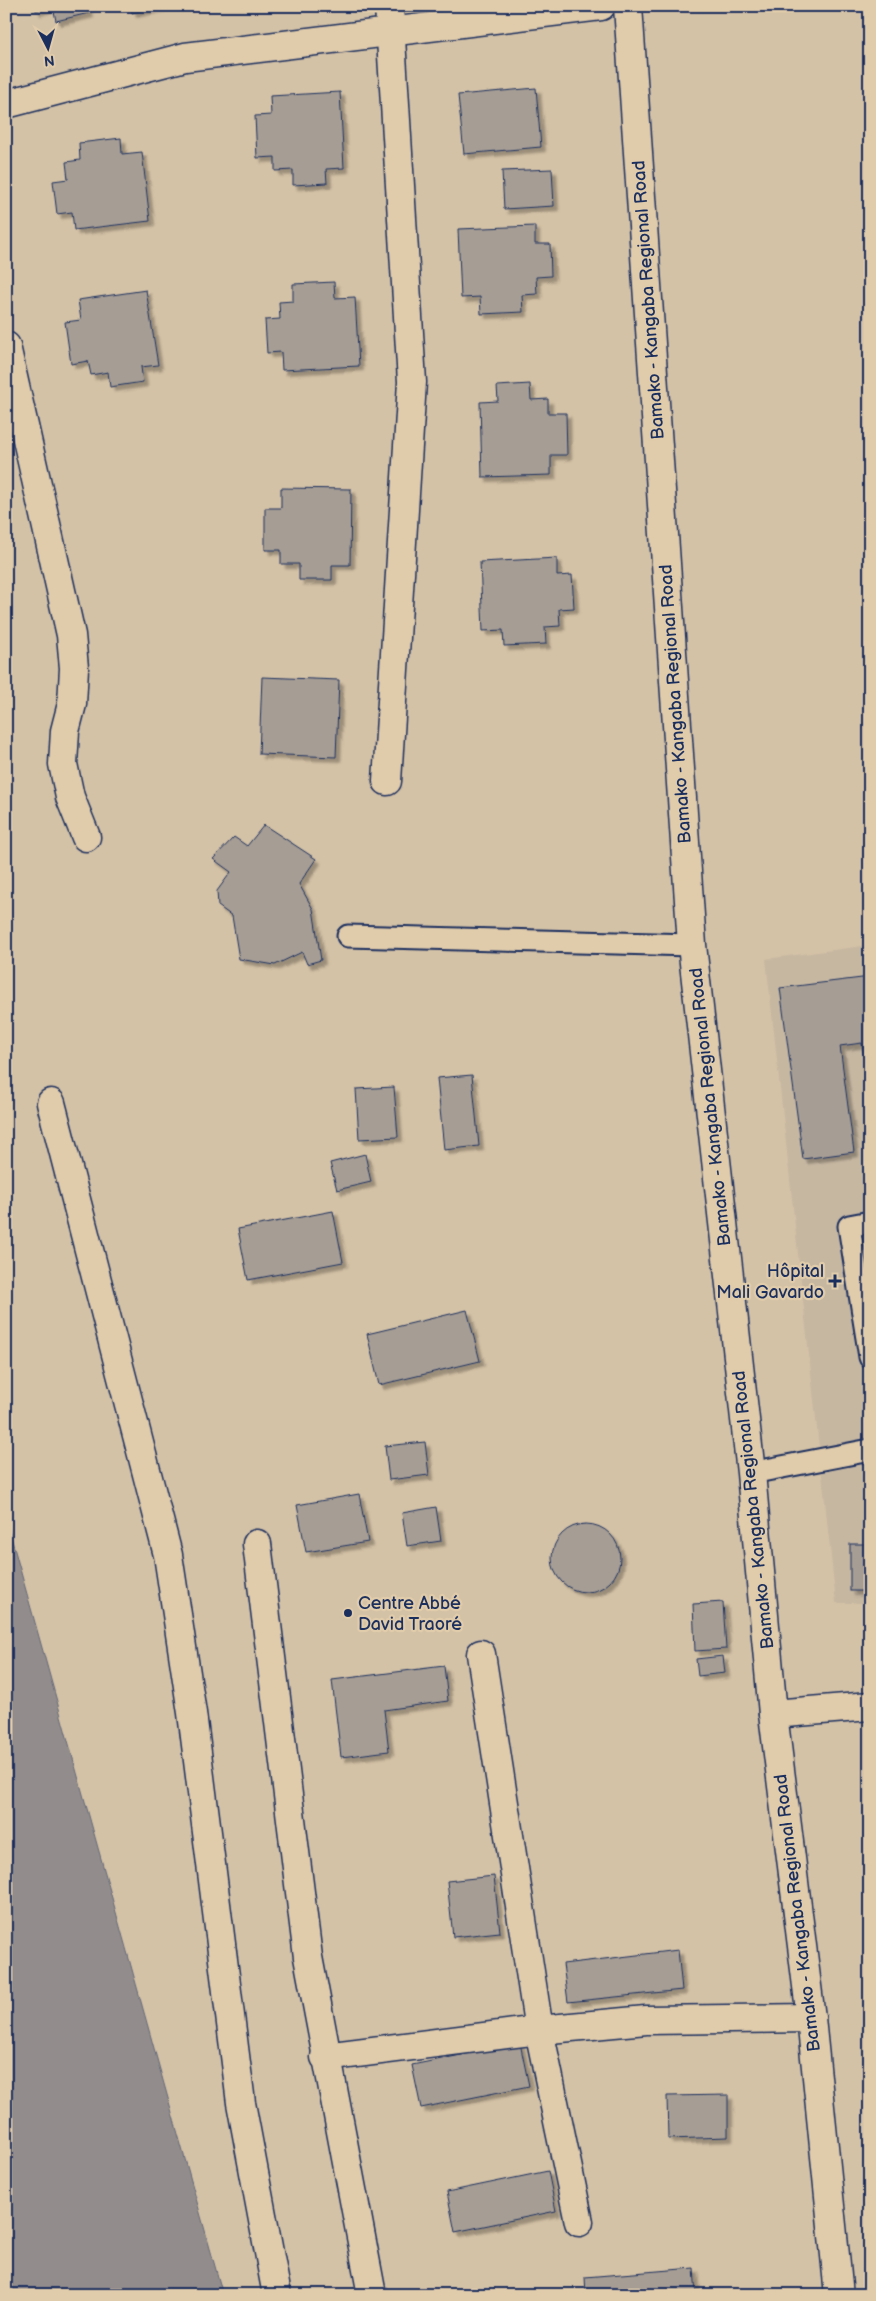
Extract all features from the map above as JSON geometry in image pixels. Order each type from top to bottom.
[{"type":"street","points":[[6,104],[185,57],[390,19],[601,6]]},
{"type":"street","name":"Bamako - Kangaba Regional Road","points":[[628,6],[692,945],[751,1472],[773,1714],[811,2018],[839,2295]]},
{"type":"street","points":[[387,781],[412,382],[390,19]]},
{"type":"street","points":[[6,346],[72,635],[74,668],[72,704],[65,731],[64,764],[70,797],[86,837]]},
{"type":"street","points":[[51,1103],[168,1555],[192,1713],[241,2102],[277,2295]]},
{"type":"street","points":[[257,1544],[294,1860],[308,1957],[325,2058],[372,2295]]},
{"type":"street","points":[[481,1654],[539,2030],[579,2222]]},
{"type":"street","points":[[773,1714],[870,1706]]},
{"type":"street","points":[[325,2058],[539,2030],[646,2020],[811,2018]]},
{"type":"lane","points":[[348,936],[692,945]]},
{"type":"lane","points":[[870,1222],[849,1226],[870,1357]]},
{"type":"lane","points":[[751,1472],[870,1450]]},
{"type":"shaded area","name":"Hôpital Mali Gavardo","points":[[870,945],[870,1603],[836,1603],[766,959]]},
{"type":"shaded area","points":[[6,1519],[223,2295],[6,2295]]},
{"type":"building","points":[[35,6],[53,6],[36,11]]},
{"type":"building","points":[[53,6],[87,6],[89,13],[56,21]]},
{"type":"building","points":[[131,6],[163,6],[132,13]]},
{"type":"building","points":[[536,88],[541,147],[464,154],[458,95]]},
{"type":"building","points":[[340,92],[344,168],[326,169],[327,183],[293,185],[293,170],[275,171],[275,157],[257,158],[255,116],[271,115],[270,96]]},
{"type":"building","points":[[121,138],[122,154],[142,152],[150,221],[74,230],[72,212],[57,214],[53,181],[68,179],[66,162],[80,160],[79,143]]},
{"type":"building","points":[[552,169],[554,206],[504,209],[502,171]]},
{"type":"building","points":[[535,226],[535,244],[550,244],[551,276],[536,277],[537,294],[522,295],[523,312],[481,314],[480,297],[461,298],[458,229]]},
{"type":"building","points":[[334,282],[335,298],[355,297],[359,366],[282,370],[281,352],[267,353],[265,320],[280,319],[279,302],[293,301],[293,284]]},
{"type":"building","points":[[146,290],[158,365],[141,367],[143,382],[110,387],[108,372],[91,375],[88,361],[71,364],[65,322],[81,320],[78,300]]},
{"type":"building","points":[[530,384],[531,400],[548,399],[548,413],[566,413],[567,455],[551,455],[551,475],[482,477],[480,402],[498,401],[497,386]]},
{"type":"building","points":[[281,488],[351,489],[350,565],[332,565],[332,580],[299,580],[299,564],[281,564],[281,550],[265,550],[265,508],[281,508]]},
{"type":"building","points":[[557,558],[557,576],[572,575],[574,608],[559,609],[560,626],[545,627],[546,644],[504,646],[503,630],[483,631],[480,562]]},
{"type":"building","points":[[262,677],[339,680],[336,757],[259,754]]},
{"type":"building","points":[[264,825],[316,859],[299,884],[313,909],[321,960],[307,964],[302,952],[275,965],[239,959],[232,916],[218,906],[217,891],[231,872],[213,859],[234,837],[247,846]]},
{"type":"building","points":[[870,977],[870,1100],[862,1043],[840,1046],[854,1152],[803,1159],[780,988]]},
{"type":"building","points":[[472,1075],[479,1146],[444,1150],[437,1078]]},
{"type":"building","points":[[394,1087],[398,1137],[359,1139],[356,1089]]},
{"type":"building","points":[[365,1154],[371,1182],[337,1190],[330,1163]]},
{"type":"building","points":[[333,1211],[343,1262],[248,1280],[238,1229]]},
{"type":"building","points":[[467,1310],[480,1361],[379,1385],[367,1334]]},
{"type":"building","points":[[425,1442],[429,1475],[389,1480],[385,1446]]},
{"type":"building","points":[[359,1494],[368,1542],[306,1552],[297,1505]]},
{"type":"building","points":[[436,1507],[441,1541],[407,1546],[402,1513]]},
{"type":"building","points":[[579,1524],[593,1524],[605,1529],[615,1539],[620,1551],[620,1565],[615,1577],[605,1587],[593,1592],[579,1592],[567,1587],[557,1577],[552,1565],[552,1551],[557,1539],[567,1529]]},
{"type":"building","points":[[850,1544],[870,1544],[870,1591],[850,1591]]},
{"type":"building","points":[[723,1602],[726,1649],[695,1651],[693,1604]]},
{"type":"building","points":[[723,1656],[725,1673],[698,1676],[696,1659]]},
{"type":"building","points":[[444,1666],[448,1701],[384,1710],[389,1751],[341,1757],[332,1680]]},
{"type":"building","points":[[494,1876],[500,1932],[453,1937],[447,1881]]},
{"type":"building","points":[[678,1950],[682,1990],[568,2002],[563,1964]]},
{"type":"building","points":[[520,2043],[529,2086],[421,2108],[412,2065]]},
{"type":"building","points":[[728,2095],[728,2137],[668,2139],[667,2096]]},
{"type":"building","points":[[548,2171],[556,2211],[455,2232],[447,2192]]},
{"type":"building","points":[[694,2268],[696,2295],[586,2295],[585,2277]]},
{"type":"place","name":"Hôpital Mali Gavardo","points":[[835,1281]]},
{"type":"place","name":"Centre Abbé David Traoré","points":[[348,1613]]}]
